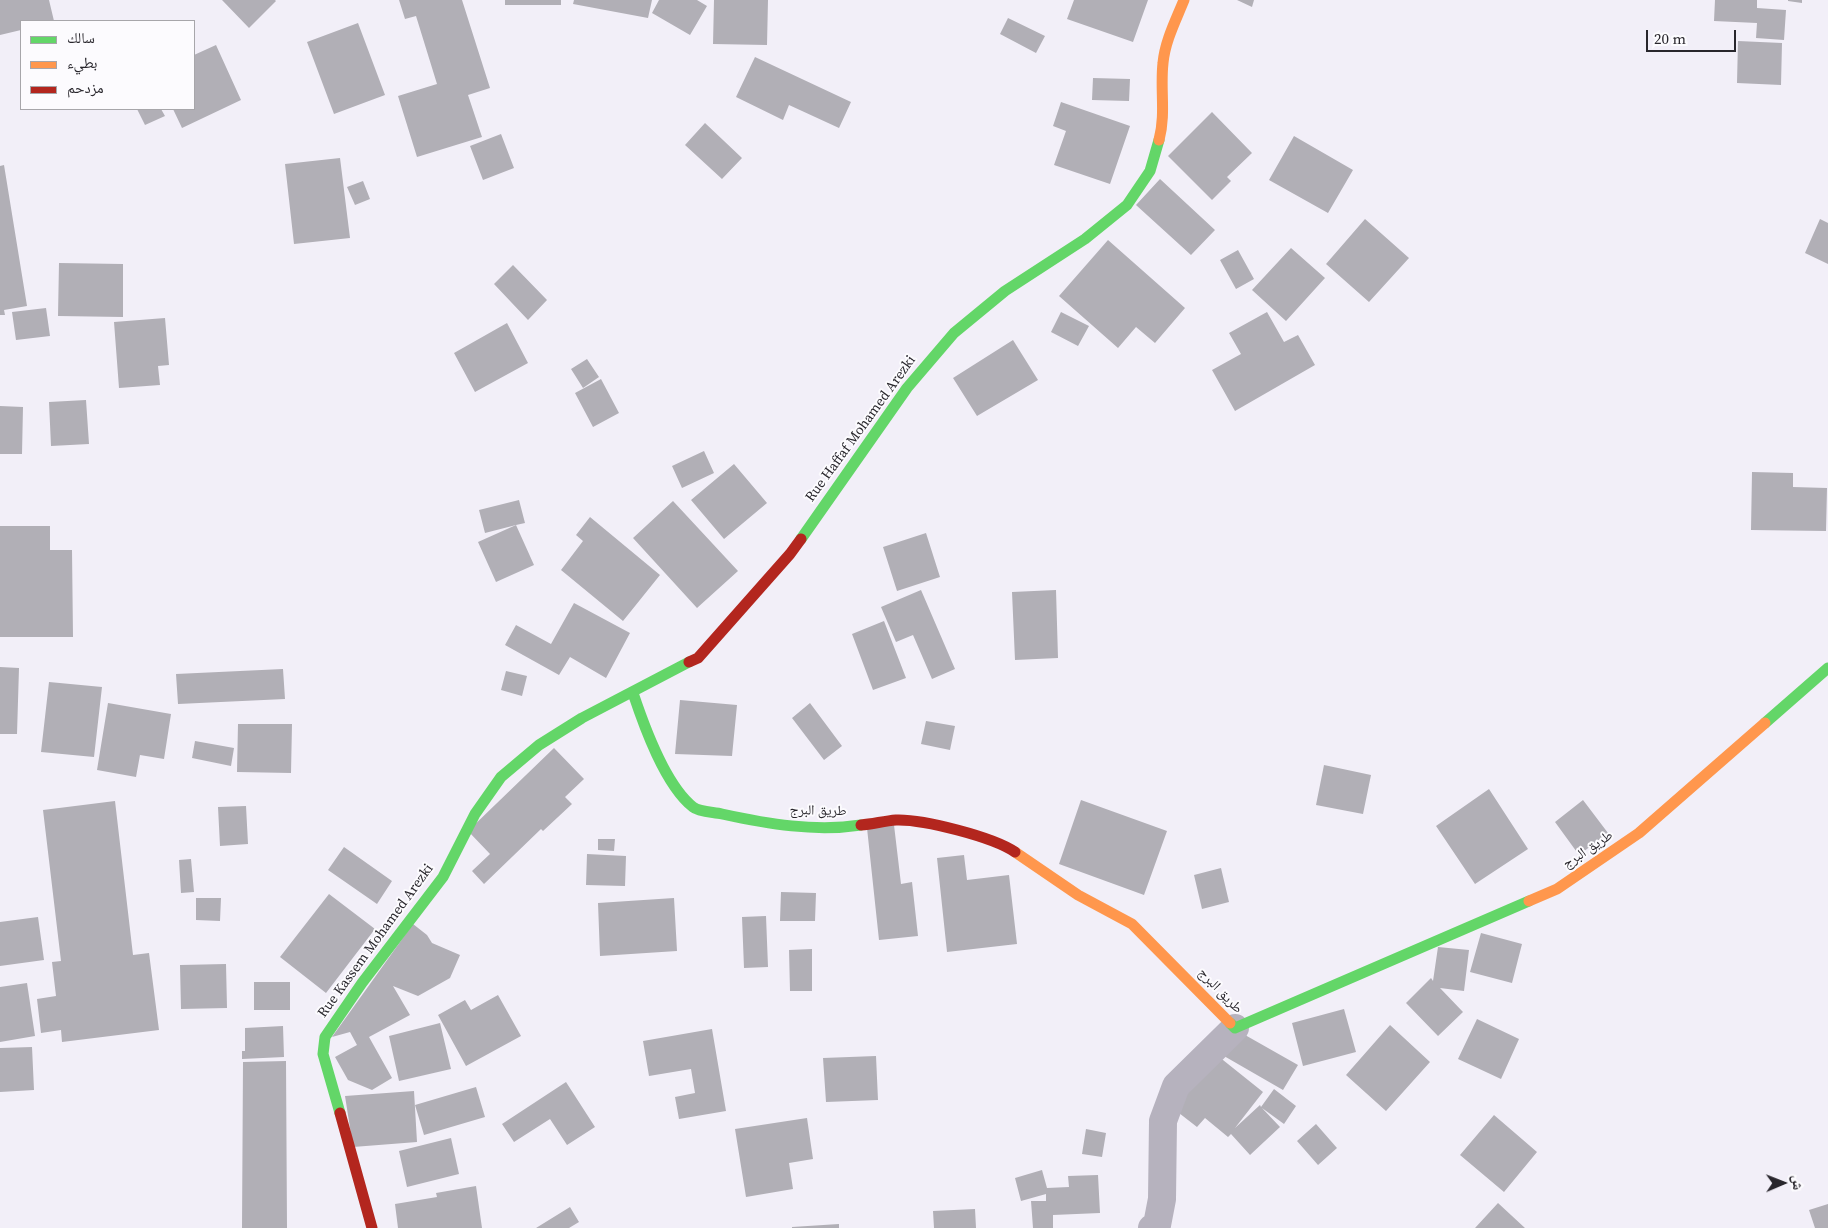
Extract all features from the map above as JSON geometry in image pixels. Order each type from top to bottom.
[{"type":"street","name":"Rue Haffaf Mohamed Arezki","points":[[633,693],[698,658],[733,619],[790,554],[906,388],[954,333],[1005,291],[1084,239],[1127,205],[1150,171],[1163,125],[1163,62],[1172,29],[1184,0]]},
{"type":"street","name":"طريق البرج","points":[[633,693],[648,736],[677,791],[694,808],[768,824],[837,829],[897,820],[947,827],[1006,846],[1078,895],[1132,924],[1236,1028],[1557,889],[1639,833],[1828,668]]},
{"type":"street","name":"Rue Kassem Mohamed Arezki","points":[[372,1228],[323,1054],[325,1037],[362,983],[443,877],[475,814],[501,777],[546,741],[582,718],[633,693]]},
{"type":"street","points":[[1152,1228],[1157,1225],[1162,1199],[1163,1121],[1176,1086],[1236,1028]]},
{"type":"building","points":[[0,0],[49,0],[54,20],[20,20],[20,30],[0,35]]},
{"type":"building","points":[[222,0],[275,0],[276,1],[249,28]]},
{"type":"building","points":[[399,0],[462,0],[490,88],[468,95],[482,137],[417,157],[398,96],[437,84],[416,16],[405,19]]},
{"type":"building","points":[[505,0],[561,0],[561,5],[505,5]]},
{"type":"building","points":[[574,0],[652,0],[648,18],[573,4]]},
{"type":"building","points":[[659,0],[697,0],[707,6],[690,35],[652,13]]},
{"type":"building","points":[[714,0],[768,0],[767,45],[713,44]]},
{"type":"building","points":[[1074,0],[1148,0],[1133,42],[1067,19]]},
{"type":"building","points":[[1237,0],[1254,0],[1252,7]]},
{"type":"building","points":[[1715,0],[1757,0],[1757,8],[1786,10],[1784,40],[1756,38],[1757,23],[1714,21]]},
{"type":"building","points":[[1802,0],[1802,3],[1788,1]]},
{"type":"building","points":[[1008,18],[1045,36],[1036,53],[1000,34]]},
{"type":"building","points":[[358,23],[385,95],[334,114],[307,42]]},
{"type":"building","points":[[1738,41],[1782,43],[1781,85],[1737,83]]},
{"type":"building","points":[[216,45],[241,100],[182,128],[173,110],[195,110],[195,55]]},
{"type":"building","points":[[755,57],[851,102],[839,128],[789,105],[783,120],[736,97]]},
{"type":"building","points":[[1093,78],[1130,79],[1129,101],[1092,100]]},
{"type":"building","points":[[1061,102],[1130,126],[1110,184],[1054,165],[1066,131],[1053,126]]},
{"type":"building","points":[[138,110],[162,110],[165,116],[145,125]]},
{"type":"building","points":[[1212,112],[1252,153],[1227,177],[1231,181],[1212,200],[1168,156]]},
{"type":"building","points":[[705,123],[742,158],[722,179],[685,145]]},
{"type":"building","points":[[501,134],[514,168],[483,180],[470,146]]},
{"type":"building","points":[[1294,136],[1353,170],[1328,213],[1269,180]]},
{"type":"building","points":[[340,158],[350,238],[294,244],[285,164]]},
{"type":"building","points":[[4,165],[27,306],[4,310],[5,315],[0,315],[0,166]]},
{"type":"building","points":[[1160,179],[1215,230],[1191,255],[1136,205]]},
{"type":"building","points":[[363,181],[370,199],[355,205],[347,187]]},
{"type":"building","points":[[1365,219],[1409,258],[1369,302],[1326,264]]},
{"type":"building","points":[[1820,219],[1828,223],[1828,264],[1805,253]]},
{"type":"building","points":[[1108,240],[1185,308],[1155,343],[1136,327],[1118,348],[1059,296]]},
{"type":"building","points":[[1291,248],[1325,278],[1286,321],[1252,290]]},
{"type":"building","points":[[1238,250],[1254,279],[1236,289],[1220,260]]},
{"type":"building","points":[[59,263],[123,264],[123,317],[58,316]]},
{"type":"building","points":[[513,265],[547,300],[528,320],[494,284]]},
{"type":"building","points":[[46,308],[50,336],[16,340],[12,312]]},
{"type":"building","points":[[1061,312],[1089,326],[1078,346],[1051,332]]},
{"type":"building","points":[[1267,312],[1284,342],[1298,335],[1315,365],[1235,411],[1212,370],[1241,354],[1229,333]]},
{"type":"building","points":[[165,318],[169,365],[158,366],[160,385],[119,388],[114,322]]},
{"type":"building","points":[[507,323],[528,363],[475,392],[454,353]]},
{"type":"building","points":[[1013,340],[1038,380],[977,416],[953,378]]},
{"type":"building","points":[[587,359],[599,377],[583,388],[571,369]]},
{"type":"building","points":[[601,379],[619,413],[593,427],[575,393]]},
{"type":"building","points":[[86,400],[89,444],[51,446],[49,402]]},
{"type":"building","points":[[0,406],[23,407],[22,454],[0,454]]},
{"type":"building","points":[[704,451],[714,473],[682,488],[672,466]]},
{"type":"building","points":[[734,464],[767,503],[724,539],[691,500]]},
{"type":"building","points":[[1752,472],[1793,473],[1793,487],[1827,488],[1826,531],[1751,530]]},
{"type":"building","points":[[519,500],[525,523],[485,533],[479,510]]},
{"type":"building","points":[[673,501],[738,571],[697,608],[633,538]]},
{"type":"building","points":[[590,517],[660,575],[623,621],[561,570],[583,541],[576,535]]},
{"type":"building","points":[[516,525],[534,565],[496,582],[478,542]]},
{"type":"building","points":[[0,526],[50,526],[50,550],[72,550],[73,637],[0,637]]},
{"type":"building","points":[[926,533],[940,577],[897,591],[883,547]]},
{"type":"building","points":[[921,590],[955,669],[932,679],[913,635],[896,642],[881,607]]},
{"type":"building","points":[[1056,590],[1058,658],[1015,660],[1012,592]]},
{"type":"building","points":[[574,603],[630,633],[606,678],[570,657],[559,675],[505,645],[516,625],[551,644]]},
{"type":"building","points":[[884,621],[906,678],[873,690],[852,634]]},
{"type":"building","points":[[0,667],[19,668],[17,734],[0,734]]},
{"type":"building","points":[[283,669],[285,699],[178,704],[176,674]]},
{"type":"building","points":[[506,671],[527,676],[522,696],[501,690]]},
{"type":"building","points":[[49,682],[102,687],[94,757],[41,752]]},
{"type":"building","points":[[680,700],[737,705],[732,756],[675,754]]},
{"type":"building","points":[[108,703],[171,714],[164,759],[140,755],[136,777],[97,770]]},
{"type":"building","points":[[810,703],[842,746],[824,760],[792,718]]},
{"type":"building","points":[[926,721],[955,726],[950,750],[921,744]]},
{"type":"building","points":[[238,724],[292,724],[291,773],[237,772]]},
{"type":"building","points":[[195,741],[234,748],[231,766],[192,758]]},
{"type":"building","points":[[554,748],[584,779],[565,797],[572,804],[543,831],[541,829],[484,884],[472,871],[490,854],[468,831]]},
{"type":"building","points":[[1324,765],[1371,775],[1363,814],[1316,805]]},
{"type":"building","points":[[1489,789],[1528,849],[1475,884],[1436,826]]},
{"type":"building","points":[[1081,800],[1167,831],[1144,895],[1059,864]]},
{"type":"building","points":[[1583,800],[1608,833],[1579,855],[1555,822]]},
{"type":"building","points":[[115,801],[133,955],[149,953],[159,1030],[62,1042],[61,1030],[41,1033],[37,999],[56,996],[52,962],[61,961],[43,810]]},
{"type":"building","points":[[246,806],[248,844],[220,846],[218,807]]},
{"type":"building","points":[[894,825],[901,884],[912,882],[918,936],[879,940],[867,828]]},
{"type":"building","points":[[598,839],[615,839],[614,851],[598,850]]},
{"type":"building","points":[[344,847],[392,881],[377,904],[328,870]]},
{"type":"building","points":[[587,854],[626,856],[625,886],[586,885]]},
{"type":"building","points":[[964,855],[967,880],[1009,875],[1017,944],[947,952],[937,858]]},
{"type":"building","points":[[191,859],[194,892],[181,893],[179,860]]},
{"type":"building","points":[[1221,868],[1229,902],[1202,909],[1194,875]]},
{"type":"building","points":[[781,892],[816,893],[815,921],[780,921]]},
{"type":"building","points":[[329,894],[375,929],[326,993],[280,957]]},
{"type":"building","points":[[196,898],[221,898],[220,921],[196,920]]},
{"type":"building","points":[[674,898],[677,951],[600,956],[598,903]]},
{"type":"building","points":[[766,916],[768,967],[744,968],[742,917]]},
{"type":"building","points":[[38,917],[44,960],[0,966],[0,922]]},
{"type":"building","points":[[413,924],[427,935],[432,943],[460,955],[450,978],[418,996],[393,986],[410,1015],[369,1037],[392,1078],[372,1090],[348,1080],[335,1057],[357,1045],[350,1032],[332,1037]]},
{"type":"building","points":[[1481,933],[1522,944],[1512,983],[1470,972]]},
{"type":"building","points":[[1438,947],[1469,950],[1464,991],[1440,988],[1463,1012],[1438,1036],[1406,1003],[1431,978],[1433,981]]},
{"type":"building","points":[[812,949],[812,991],[790,991],[789,950]]},
{"type":"building","points":[[226,964],[227,1008],[181,1009],[180,965]]},
{"type":"building","points":[[254,982],[290,982],[290,1010],[254,1010]]},
{"type":"building","points":[[27,983],[35,1036],[0,1042],[0,987]]},
{"type":"building","points":[[498,995],[521,1036],[466,1066],[438,1015],[465,1000],[471,1010]]},
{"type":"building","points":[[1344,1009],[1356,1052],[1303,1066],[1292,1023]]},
{"type":"building","points":[[1477,1019],[1519,1039],[1501,1079],[1458,1059]]},
{"type":"building","points":[[440,1023],[451,1069],[399,1081],[389,1036]]},
{"type":"building","points":[[1390,1025],[1430,1062],[1386,1111],[1346,1075]]},
{"type":"building","points":[[283,1026],[284,1057],[242,1059],[242,1051],[245,1051],[245,1028]]},
{"type":"building","points":[[712,1029],[726,1111],[679,1119],[675,1097],[695,1093],[691,1069],[649,1076],[643,1041]]},
{"type":"building","points":[[1238,1031],[1298,1065],[1283,1090],[1224,1056]]},
{"type":"building","points":[[32,1047],[34,1090],[0,1092],[0,1048]]},
{"type":"building","points":[[1213,1052],[1263,1092],[1235,1128],[1260,1105],[1261,1107],[1274,1089],[1296,1106],[1284,1124],[1262,1108],[1280,1127],[1250,1155],[1231,1134],[1228,1137],[1205,1118],[1197,1127],[1170,1106]]},
{"type":"building","points":[[876,1056],[878,1100],[826,1102],[823,1058]]},
{"type":"building","points":[[286,1061],[287,1228],[242,1228],[243,1062]]},
{"type":"building","points":[[566,1082],[595,1127],[567,1145],[550,1119],[514,1142],[502,1124]]},
{"type":"building","points":[[476,1087],[485,1117],[424,1135],[415,1105]]},
{"type":"building","points":[[414,1091],[417,1142],[353,1147],[345,1096]]},
{"type":"building","points":[[1494,1115],[1537,1152],[1504,1192],[1460,1155]]},
{"type":"building","points":[[807,1118],[813,1159],[789,1163],[793,1189],[746,1197],[735,1129]]},
{"type":"building","points":[[1316,1124],[1337,1148],[1318,1165],[1297,1141]]},
{"type":"building","points":[[1086,1129],[1106,1133],[1102,1157],[1082,1154]]},
{"type":"building","points":[[451,1138],[459,1174],[407,1187],[399,1151]]},
{"type":"building","points":[[1042,1170],[1047,1188],[1069,1187],[1068,1176],[1098,1175],[1100,1213],[1053,1215],[1053,1228],[1033,1228],[1031,1201],[1046,1201],[1046,1194],[1021,1201],[1015,1178]]},
{"type":"building","points":[[476,1186],[482,1228],[398,1228],[395,1204],[437,1197],[436,1193]]},
{"type":"building","points":[[1498,1203],[1525,1228],[1475,1228]]},
{"type":"building","points":[[1828,1204],[1828,1228],[1815,1228],[1809,1210]]},
{"type":"building","points":[[570,1207],[579,1222],[569,1228],[536,1228]]},
{"type":"building","points":[[975,1209],[976,1228],[934,1228],[933,1211]]},
{"type":"building","points":[[839,1224],[839,1228],[792,1228],[792,1227]]},
{"type":"traffic: fast","points":[[801,539],[907,388],[954,333],[1005,291],[1085,239],[1127,205],[1150,171],[1159,140]]},
{"type":"traffic: fast","points":[[340,1113],[323,1054],[325,1037],[362,983],[443,877],[475,814],[501,777],[539,745],[582,718],[689,662]]},
{"type":"traffic: fast","points":[[1765,723],[1828,668]]},
{"type":"traffic: fast","points":[[633,693],[649,738],[673,785],[696,809],[791,826],[826,828],[861,825]]},
{"type":"traffic: fast","points":[[1230,1023],[1235,1028],[1529,901]]},
{"type":"traffic: slow","points":[[1159,140],[1162,121],[1164,55],[1171,31],[1184,0]]},
{"type":"traffic: slow","points":[[1529,901],[1557,889],[1639,833],[1765,723]]},
{"type":"traffic: slow","points":[[1015,852],[1078,895],[1132,924],[1230,1023]]},
{"type":"traffic: jam","points":[[689,662],[698,658],[801,539]]},
{"type":"traffic: jam","points":[[861,825],[896,820],[923,822],[975,835],[1005,846],[1015,852]]},
{"type":"traffic: jam","points":[[340,1113],[372,1228]]}]
